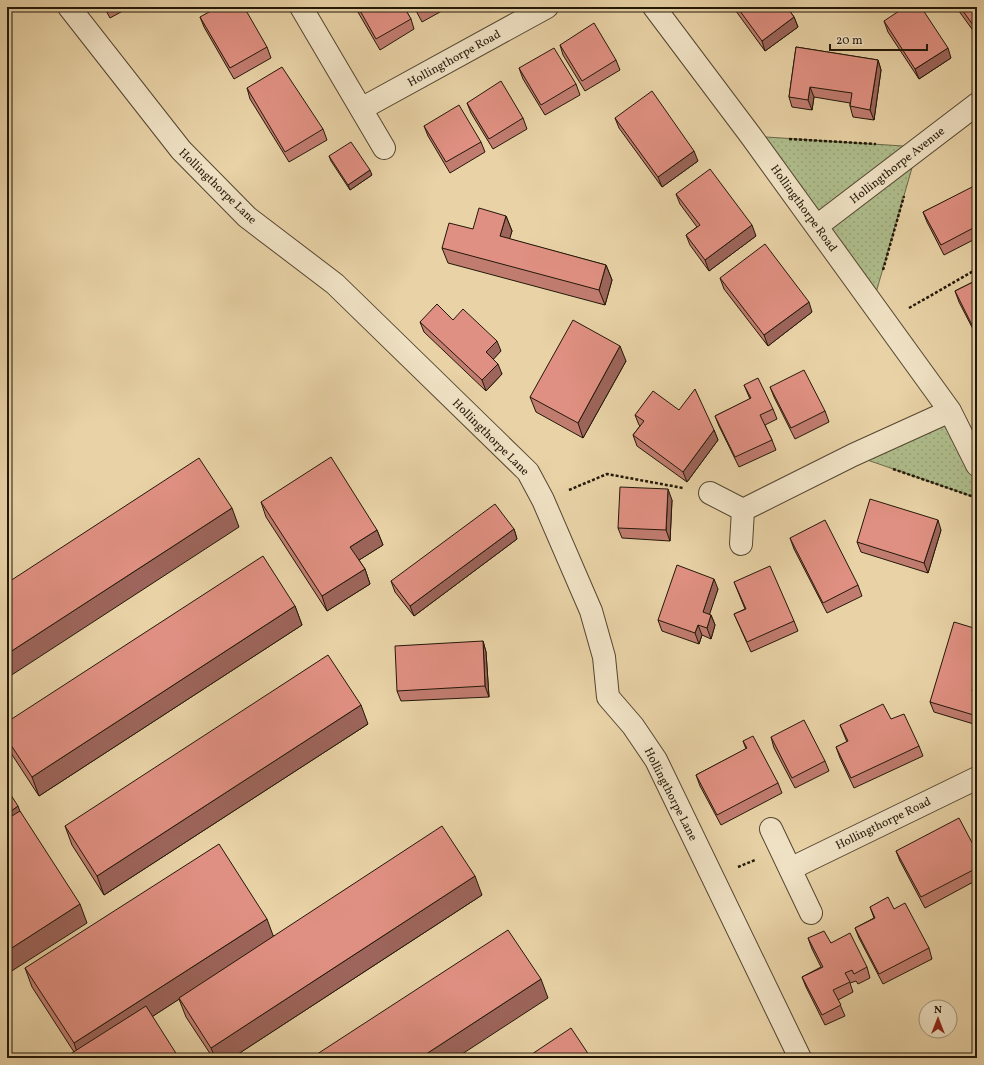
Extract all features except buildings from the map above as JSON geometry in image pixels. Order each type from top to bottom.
[{"type":"street","name":"Hollingthorpe Lane","points":[[69,7],[181,150],[247,217],[336,284],[528,472],[544,500],[591,611],[604,657],[608,697],[633,726],[656,760],[800,1058]]},
{"type":"street","points":[[301,7],[384,148]]},
{"type":"street","name":"Hollingthorpe Road","points":[[361,109],[547,7]]},
{"type":"street","name":"Hollingthorpe Road","points":[[654,7],[817,226],[950,411],[977,465]]},
{"type":"street","name":"Hollingthorpe Avenue","points":[[817,226],[977,104]]},
{"type":"street","points":[[743,510],[853,455],[950,411]]},
{"type":"street","points":[[710,493],[743,510]]},
{"type":"street","points":[[741,544],[743,510]]},
{"type":"street","name":"Hollingthorpe Road","points":[[786,860],[977,778]]},
{"type":"street","points":[[770,829],[811,913]]},
{"type":"path","points":[[886,321],[977,269]]},
{"type":"path","points":[[853,455],[977,498]]},
{"type":"path","points":[[544,500],[607,474],[710,493]]},
{"type":"path","points":[[714,878],[734,868],[786,860]]},
{"type":"green space","points":[[751,136],[918,147],[873,303]]},
{"type":"green space","points":[[950,411],[977,465],[977,498],[853,455]]}]
